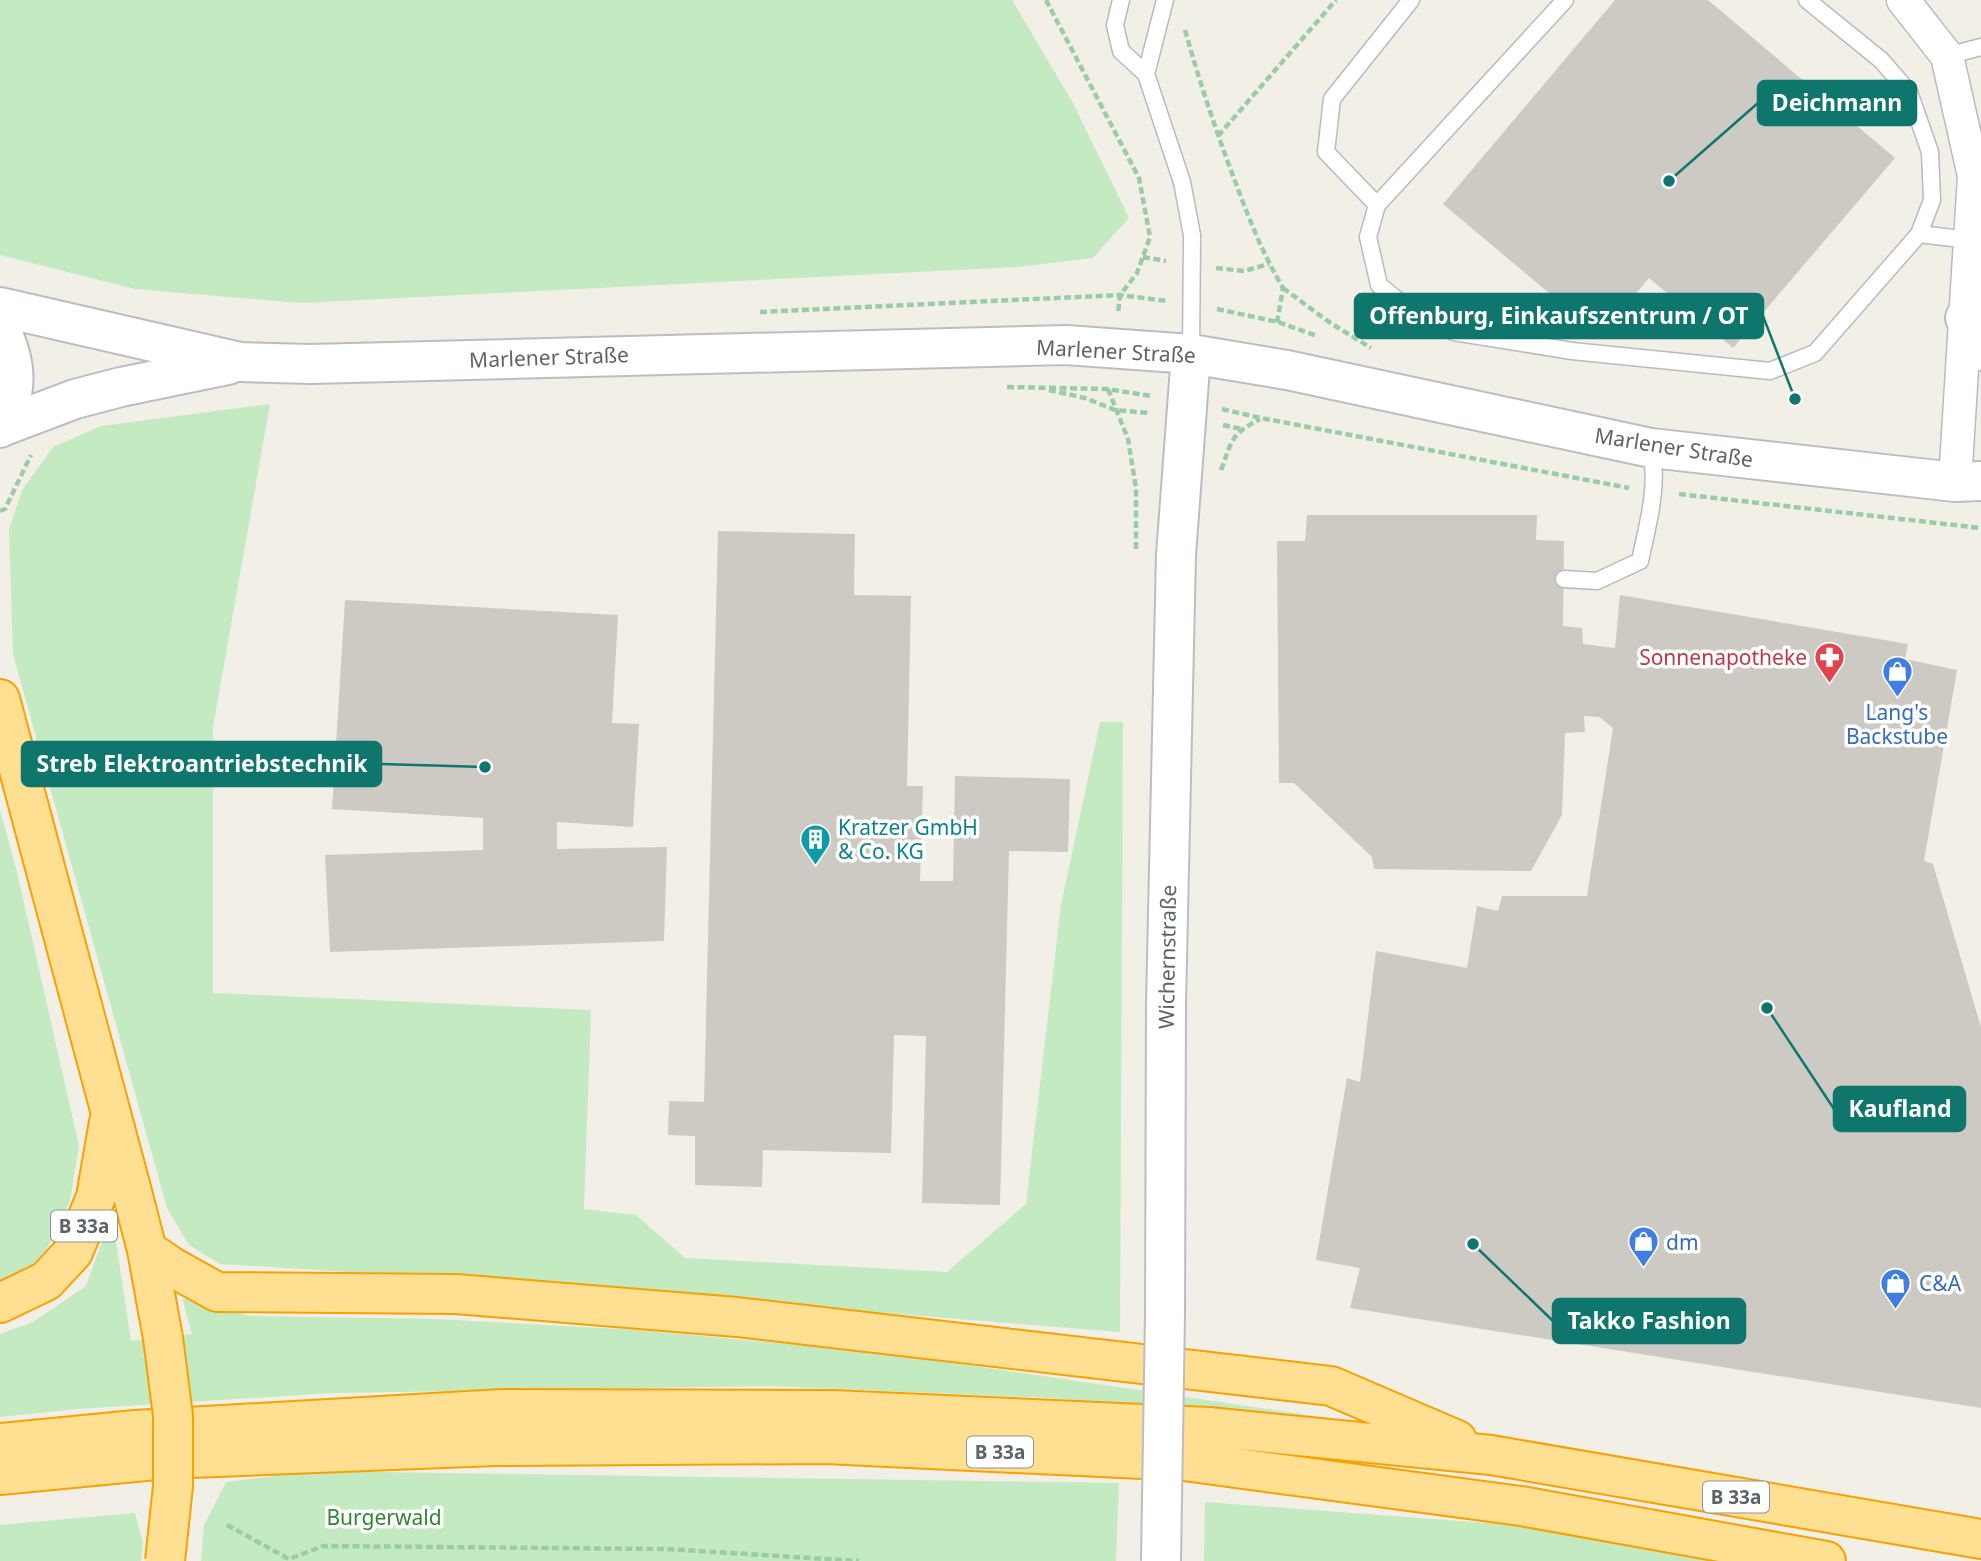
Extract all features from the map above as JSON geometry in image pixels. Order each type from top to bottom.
[{"type":"highway","points":[[0,699],[147,1250],[163,1338],[173,1416],[173,1486],[165,1561]]},
{"type":"highway","name":"B 33a","points":[[0,1303],[46,1281],[73,1252],[96,1197],[111,1110]]},
{"type":"highway","points":[[147,1250],[217,1292],[456,1294],[737,1317],[1331,1385],[1491,1455]]},
{"type":"highway","name":"B 33a","points":[[0,1443],[135,1430],[502,1409],[819,1410],[1209,1427],[1491,1455],[1981,1539]]},
{"type":"highway","name":"B 33a","points":[[0,1475],[166,1459],[495,1446],[825,1444],[1170,1460],[1521,1506],[1826,1561]]},
{"type":"street","points":[[1903,0],[1947,56],[1974,176],[1970,240],[1973,334],[1968,481]]},
{"type":"street","name":"Marlener Straße","points":[[0,307],[240,362],[311,364],[1066,345],[1191,354],[1287,370],[1651,448],[1968,481]]},
{"type":"street","points":[[0,328],[9,347],[14,374],[11,401],[0,428]]},
{"type":"street","name":"Wichernstraße","points":[[1161,1561],[1166,1015],[1174,609],[1191,354]]},
{"type":"street","name":"Marlener Straße","points":[[0,428],[66,402],[109,390],[240,362]]},
{"type":"lane","points":[[1121,0],[1115,25],[1121,51],[1146,74],[1182,182],[1192,235],[1191,354]]},
{"type":"lane","points":[[1377,205],[1326,152],[1332,99],[1411,0]]},
{"type":"lane","points":[[1565,0],[1377,205],[1368,237],[1378,285],[1419,318],[1454,332],[1572,351],[1770,371],[1815,353],[1919,234],[1932,200],[1930,152],[1909,92],[1881,60],[1807,0]]},
{"type":"lane","points":[[1146,74],[1164,5]]},
{"type":"lane","points":[[1947,56],[1981,47]]},
{"type":"lane","points":[[1919,234],[1970,240]]},
{"type":"lane","points":[[1564,579],[1597,581],[1640,561],[1654,491],[1651,448]]},
{"type":"path","points":[[1046,0],[1139,178],[1150,237],[1137,273],[1120,295]]},
{"type":"path","points":[[1217,137],[1336,0]]},
{"type":"path","points":[[1164,5],[1184,24],[1217,137],[1269,264],[1283,288],[1378,355],[1366,352]]},
{"type":"path","points":[[1278,322],[1283,288]]},
{"type":"path","points":[[747,313],[1120,295],[1192,304],[1278,322],[1319,336]]},
{"type":"path","points":[[1000,387],[1038,388],[1085,398],[1115,410],[1187,417],[1241,429]]},
{"type":"path","points":[[0,511],[5,509],[31,454]]},
{"type":"path","points":[[227,1525],[289,1560],[323,1546],[667,1549],[859,1561]]},
{"type":"green space","points":[[0,0],[1012,0],[1073,103],[1129,218],[1093,258],[1017,267],[301,303],[135,289],[0,255]]},
{"type":"green space","points":[[270,404],[213,727],[213,993],[591,1010],[584,1209],[636,1215],[685,1258],[947,1272],[1026,1204],[1061,905],[1100,722],[1123,722],[1120,1332],[430,1277],[220,1264],[189,1245],[167,1208],[13,654],[9,530],[22,490],[53,447],[101,426]]},
{"type":"green space","points":[[0,810],[17,872],[79,1146],[70,1201],[46,1250],[16,1282],[0,1289]]},
{"type":"green space","points":[[112,1215],[131,1341],[192,1334],[182,1298],[251,1316],[437,1319],[637,1330],[886,1353],[1342,1420],[1049,1398],[770,1386],[333,1393],[78,1409],[0,1417],[0,1334],[33,1322],[86,1286]]},
{"type":"green space","name":"Burgerwald","points":[[315,1471],[1119,1483],[1116,1561],[201,1561],[204,1525],[226,1482]]},
{"type":"green space","points":[[1205,1502],[1526,1526],[1738,1561],[1204,1561]]},
{"type":"green space","points":[[135,1513],[143,1543],[141,1561],[0,1561],[0,1525]]},
{"type":"building","points":[[1615,0],[1708,0],[1895,158],[1733,348],[1649,278],[1600,336],[1443,204]]},
{"type":"building","points":[[1307,515],[1537,515],[1536,540],[1564,541],[1563,626],[1582,628],[1583,644],[1615,648],[1620,595],[1908,644],[1905,659],[1957,670],[1924,861],[1933,864],[1981,1027],[1981,1408],[1350,1308],[1360,1268],[1316,1260],[1347,1078],[1360,1082],[1376,951],[1467,968],[1477,906],[1498,911],[1502,896],[1587,896],[1613,728],[1599,717],[1584,716],[1585,732],[1565,733],[1562,815],[1531,871],[1374,869],[1372,857],[1294,783],[1279,783],[1277,541],[1305,541]]},
{"type":"building","name":"Kratzer GmbH & Co. KG","points":[[718,531],[855,534],[854,595],[911,596],[907,786],[923,786],[920,881],[953,881],[955,776],[1070,779],[1068,852],[1009,851],[1000,1205],[922,1203],[926,1036],[894,1035],[891,1153],[763,1150],[762,1187],[695,1185],[695,1136],[668,1135],[669,1101],[704,1102]]},
{"type":"building","points":[[345,600],[618,615],[612,723],[639,724],[633,827],[557,822],[557,849],[667,847],[664,941],[330,952],[325,855],[483,850],[483,818],[332,809]]},
{"type":"place","name":"Deichmann","points":[[1669,181]]},
{"type":"place","name":"Offenburg, Einkaufszentrum / OT","points":[[1795,399]]},
{"type":"place","name":"Sonnenapotheke","points":[[1830,684]]},
{"type":"place","name":"Lang's Backstube","points":[[1897,699]]},
{"type":"place","name":"Streb Elektroantriebstechnik","points":[[485,767]]},
{"type":"place","name":"Kratzer GmbH & Co. KG","points":[[815,866]]},
{"type":"place","name":"Kaufland","points":[[1767,1008]]},
{"type":"place","name":"Takko Fashion","points":[[1473,1244]]},
{"type":"place","name":"dm","points":[[1643,1269]]},
{"type":"place","name":"C&A","points":[[1896,1310]]}]
